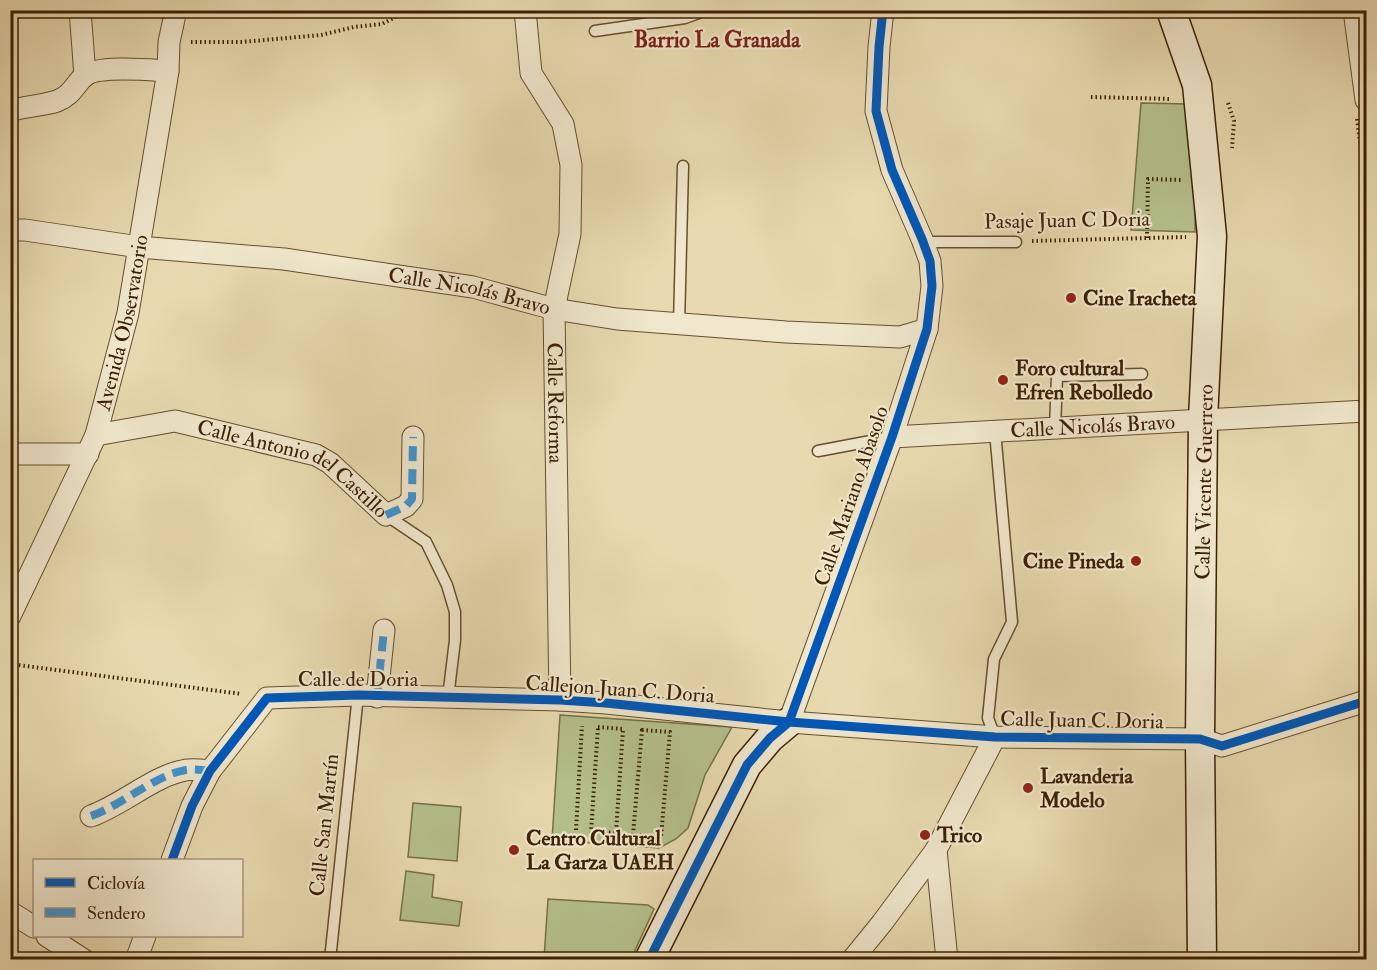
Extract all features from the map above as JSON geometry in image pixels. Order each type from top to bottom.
[{"type":"street","points":[[80,10],[85,76]]},
{"type":"street","name":"Avenida Observatorio","points":[[10,616],[92,444],[128,313],[168,71],[169,42],[176,10]]},
{"type":"street","name":"Calle Reforma","points":[[525,10],[531,73],[538,88],[563,124],[571,165],[570,234],[555,309],[560,700]]},
{"type":"street","name":"Calle Mariano Abasolo","points":[[649,960],[747,765],[770,738],[789,722],[892,437],[927,329],[932,286],[930,261],[892,170],[876,111],[879,47],[884,10]]},
{"type":"street","name":"Calle Vicente Guerrero","points":[[1171,10],[1197,85],[1212,236],[1203,419],[1200,739],[1202,960]]},
{"type":"street","points":[[1354,10],[1366,100]]},
{"type":"street","points":[[10,111],[57,100],[71,93],[85,76],[94,71],[125,69],[168,71]]},
{"type":"street","name":"Calle Nicolás Bravo","points":[[10,230],[139,247],[295,261],[473,287],[555,309],[617,320],[900,337],[927,329]]},
{"type":"street","name":"Calle Nicolás Bravo","points":[[892,437],[1366,411]]},
{"type":"street","name":"Calle Antonio del Castillo","points":[[10,454],[92,444],[175,421],[316,455],[330,463],[386,515]]},
{"type":"street","points":[[386,515],[406,506],[412,499],[412,437]]},
{"type":"street","points":[[367,696],[384,630]]},
{"type":"street","name":"Calle de Doria","points":[[267,698],[367,696],[448,698]]},
{"type":"street","points":[[173,859],[192,806],[210,771],[267,698]]},
{"type":"street","name":"Callejon Juan C. Doria","points":[[448,698],[606,703],[789,722]]},
{"type":"street","name":"Calle Juan C. Doria","points":[[789,722],[994,737],[1200,739],[1222,746],[1366,701]]},
{"type":"street","points":[[852,960],[936,850],[994,737]]},
{"type":"street","points":[[91,816],[105,811],[166,776],[186,770],[210,771]]},
{"type":"street","points":[[936,850],[947,960]]},
{"type":"street","points":[[10,912],[33,926]]},
{"type":"street","points":[[49,937],[84,960]]},
{"type":"street","points":[[136,960],[145,937]]},
{"type":"lane","points":[[595,31],[685,18],[707,10]]},
{"type":"lane","points":[[1359,10],[1366,67]]},
{"type":"lane","points":[[679,325],[683,166]]},
{"type":"lane","name":"Pasaje Juan C Doria","points":[[922,239],[932,242],[1016,242]]},
{"type":"lane","points":[[1055,428],[1057,376],[1142,374]]},
{"type":"lane","points":[[994,737],[988,718],[994,659],[1012,622],[995,431]]},
{"type":"lane","points":[[818,451],[892,437]]},
{"type":"lane","name":"Calle Antonio del Castillo","points":[[386,515],[426,542],[447,585],[455,612],[455,640],[448,698]]},
{"type":"lane","name":"Calle San Martín","points":[[330,960],[367,696]]},
{"type":"path","points":[[169,42],[242,42],[321,34],[382,24],[409,10]]},
{"type":"path","points":[[1091,96],[1186,99],[1197,85]]},
{"type":"path","points":[[1227,99],[1234,121],[1232,156]]},
{"type":"path","points":[[576,830],[582,726]]},
{"type":"path","points":[[598,727],[623,729],[616,833],[591,832],[598,727]]},
{"type":"path","points":[[642,730],[670,732],[661,837],[633,835],[642,730]]},
{"type":"green space","points":[[1141,103],[1188,104],[1196,170],[1195,232],[1131,230]]},
{"type":"green space","points":[[560,715],[732,727],[705,775],[688,828],[676,839],[659,848],[552,840]]},
{"type":"green space","points":[[413,803],[461,807],[457,861],[408,857]]},
{"type":"green space","points":[[406,871],[434,875],[432,897],[462,902],[459,926],[400,920]]},
{"type":"green space","points":[[548,899],[648,905],[654,909],[631,959],[544,959]]},
{"type":"marked path","points":[[386,515],[406,506],[412,499],[413,437]]},
{"type":"marked path","points":[[377,697],[384,630]]},
{"type":"marked path","points":[[91,816],[174,773],[189,770],[210,771]]},
{"type":"cycle path","points":[[649,960],[747,765],[770,738],[789,722],[892,437],[927,329],[932,286],[930,261],[892,170],[876,111],[883,10]]},
{"type":"cycle path","points":[[172,859],[192,806],[210,771],[267,698],[358,695],[560,700],[789,722],[995,737],[1200,739],[1222,746],[1366,701]]},
{"type":"place","name":"Cine Iracheta","points":[[1071,298]]},
{"type":"place","name":"Foro cultural Efren Rebolledo","points":[[1003,380]]},
{"type":"place","name":"Cine Pineda","points":[[1136,561]]},
{"type":"place","name":"Lavanderia Modelo","points":[[1028,788]]},
{"type":"place","name":"Trico","points":[[925,835]]},
{"type":"place","name":"Centro Cultural La Garza UAEH","points":[[514,850]]},
{"type":"district","name":"Barrio La Granada","points":[[717,39]]}]
